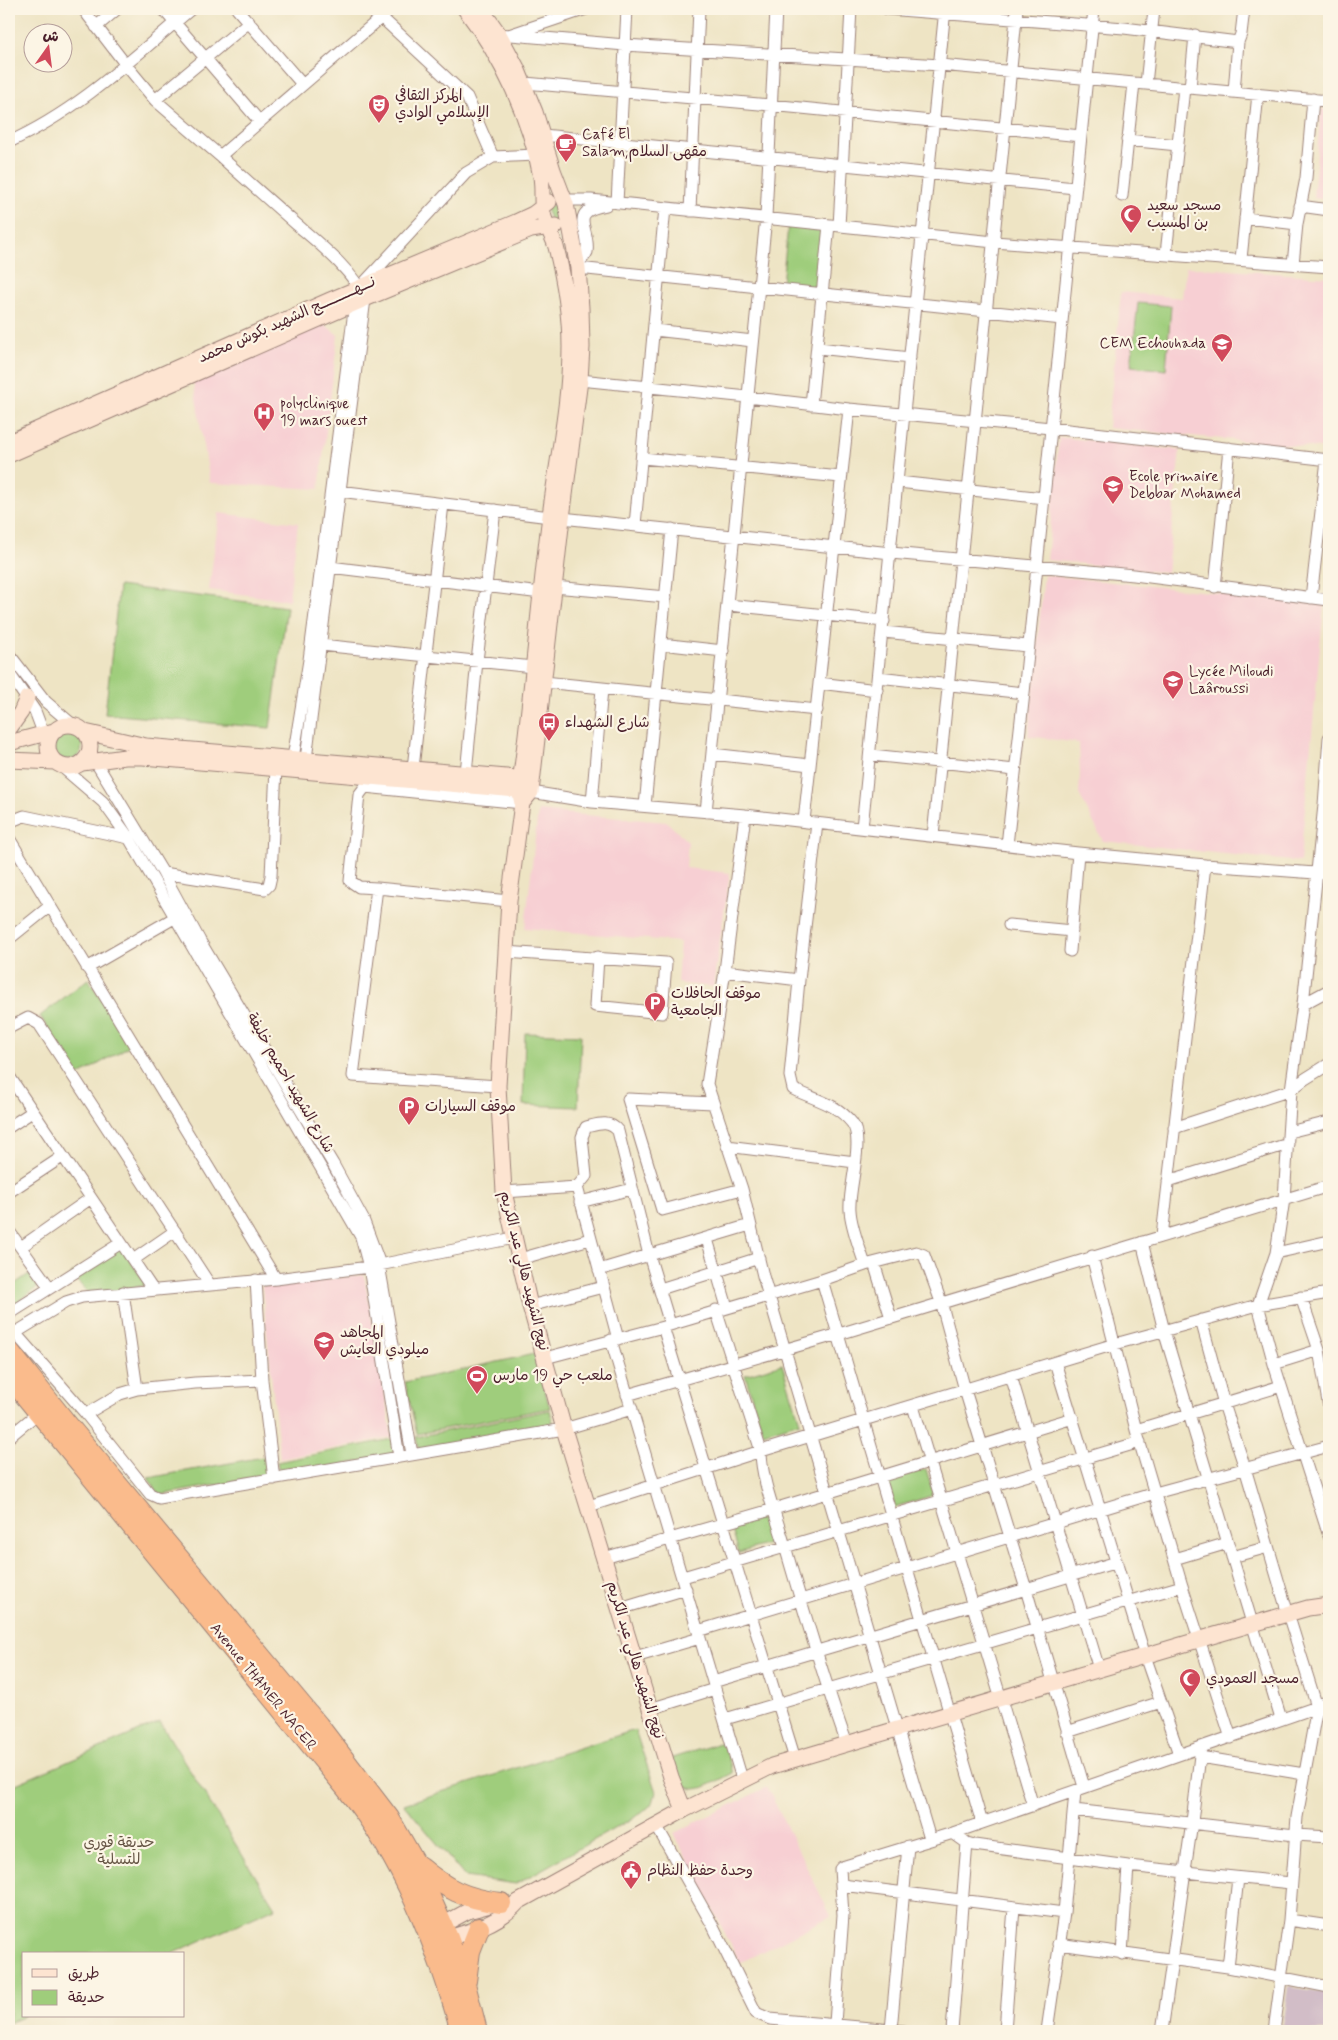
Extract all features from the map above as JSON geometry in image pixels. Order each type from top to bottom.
[{"type":"highway","name":"Avenue THAMER NACER","points":[[11,1336],[67,1424],[324,1732],[394,1825],[415,1863],[437,1935],[460,2031]]},
{"type":"highway","name":"Avenue THAMER NACER","points":[[9,1376],[362,1807],[388,1848],[437,1935]]},
{"type":"highway","points":[[415,1863],[436,1881],[458,1894],[483,1901],[510,1902]]},
{"type":"highway","points":[[466,1988],[470,1951],[478,1928]]},
{"type":"highway","points":[[437,1935],[466,1988],[477,2031]]},
{"type":"main road","points":[[465,9],[490,44],[507,77],[536,155],[541,178],[542,207],[554,240],[562,274],[570,347],[548,590],[544,682],[525,788]]},
{"type":"main road","points":[[481,9],[503,35],[525,83],[564,200],[577,266],[582,347],[580,380],[575,427],[556,518]]},
{"type":"main road","name":"نـــهـــــــــــج الشهيد بكوش محمد","points":[[9,455],[516,222],[554,200],[564,200]]},
{"type":"main road","name":"نـــهـــــــــــج الشهيد بكوش محمد","points":[[9,442],[358,295],[523,234],[559,226],[569,221]]},
{"type":"main road","points":[[525,788],[533,667],[548,590]]},
{"type":"main road","points":[[9,729],[22,712],[27,698]]},
{"type":"main road","points":[[9,743],[48,736],[63,725],[146,746],[466,773],[525,788]]},
{"type":"main road","points":[[79,728],[89,738],[89,758]]},
{"type":"main road","points":[[48,736],[50,757],[58,764]]},
{"type":"main road","points":[[9,760],[72,767],[89,758],[143,757],[525,788]]},
{"type":"main road","name":"نهج الشهيد هالي عبد الكريم","points":[[525,788],[509,901],[498,1086],[504,1192],[530,1306],[564,1429],[671,1777],[684,1810]]},
{"type":"main road","points":[[437,1935],[468,1911],[510,1902],[742,1779],[772,1766],[949,1712],[1252,1624],[1329,1605]]},
{"type":"main road","points":[[437,1935],[478,1928],[507,1912],[510,1902]]},
{"type":"street","points":[[83,9],[155,100],[317,242],[358,295]]},
{"type":"street","points":[[96,27],[118,9]]},
{"type":"street","points":[[162,9],[206,57],[260,122]]},
{"type":"street","points":[[9,142],[45,124],[126,65],[191,9]]},
{"type":"street","points":[[237,9],[302,84]]},
{"type":"street","points":[[220,156],[391,9]]},
{"type":"street","points":[[617,203],[627,9]]},
{"type":"street","points":[[690,211],[699,9]]},
{"type":"street","points":[[706,812],[766,217],[776,9]]},
{"type":"street","points":[[811,404],[823,295],[842,165],[851,9]]},
{"type":"street","points":[[887,9],[1017,14],[1238,42]]},
{"type":"street","points":[[1006,845],[1052,428],[1094,9]]},
{"type":"street","points":[[1146,84],[1154,9]]},
{"type":"street","points":[[1234,92],[1238,42],[1241,34],[1244,9]]},
{"type":"street","points":[[503,35],[579,10]]},
{"type":"street","points":[[862,828],[871,755],[945,11]]},
{"type":"street","points":[[933,836],[974,420],[1017,14]]},
{"type":"street","points":[[381,17],[467,97],[494,157]]},
{"type":"street","points":[[155,100],[249,22]]},
{"type":"street","points":[[503,35],[697,50],[940,65],[1329,101]]},
{"type":"street","points":[[1166,254],[1178,145],[1195,36]]},
{"type":"street","points":[[1122,196],[1134,82]]},
{"type":"street","points":[[525,83],[1081,136]]},
{"type":"street","points":[[1241,260],[1258,94]]},
{"type":"street","points":[[1293,264],[1297,224],[1306,178],[1312,99]]},
{"type":"street","points":[[543,135],[928,175],[1075,188]]},
{"type":"street","points":[[1128,140],[1178,145]]},
{"type":"street","points":[[299,759],[309,660],[334,491],[358,295],[466,173],[494,157],[536,155]]},
{"type":"street","points":[[564,200],[591,200],[766,217],[834,226],[994,242],[1329,267]]},
{"type":"street","points":[[617,203],[592,208],[587,211],[583,223],[587,250],[577,266],[823,295],[1062,319]]},
{"type":"street","points":[[1300,206],[1329,210]]},
{"type":"street","points":[[635,525],[666,208]]},
{"type":"street","points":[[1245,218],[1297,224]]},
{"type":"street","points":[[654,330],[753,341]]},
{"type":"street","points":[[818,348],[910,358]]},
{"type":"street","points":[[580,380],[849,409],[1052,428],[1328,460],[1325,522],[1311,598]]},
{"type":"street","points":[[804,822],[849,409]]},
{"type":"street","points":[[1215,587],[1229,448]]},
{"type":"street","points":[[642,458],[841,477]]},
{"type":"street","points":[[898,482],[1044,498]]},
{"type":"street","points":[[334,491],[556,518],[891,553],[1134,575],[1215,587],[1329,600]]},
{"type":"street","points":[[299,759],[321,645],[330,567],[334,491]]},
{"type":"street","points":[[414,768],[442,504]]},
{"type":"street","points":[[466,773],[495,510]]},
{"type":"street","points":[[645,806],[672,530]]},
{"type":"street","points":[[330,567],[486,587],[666,597]]},
{"type":"street","points":[[728,605],[826,615],[953,637],[1028,646]]},
{"type":"street","points":[[661,644],[723,651]]},
{"type":"street","points":[[321,645],[533,667]]},
{"type":"street","points":[[9,654],[46,702],[79,728]]},
{"type":"street","points":[[9,673],[27,698],[48,736]]},
{"type":"street","points":[[878,677],[1024,693]]},
{"type":"street","points":[[544,682],[816,710]]},
{"type":"street","points":[[819,683],[877,690]]},
{"type":"street","points":[[592,802],[602,689]]},
{"type":"street","points":[[1329,738],[1327,804],[1316,874],[1303,1004],[1291,1090],[1284,1199],[1276,1253],[1258,1305],[1274,1364],[1329,1536]]},
{"type":"street","points":[[712,754],[810,765]]},
{"type":"street","points":[[871,755],[1015,770]]},
{"type":"street","name":"شارع الشهيد احميم خليفة","points":[[89,758],[163,873],[200,941],[333,1164],[363,1219],[412,1454]]},
{"type":"street","name":"شارع الشهيد احميم خليفة","points":[[58,764],[103,802],[129,838],[361,1237],[374,1266],[399,1457]]},
{"type":"street","points":[[163,873],[265,889],[269,884],[271,876],[276,768]]},
{"type":"street","points":[[509,901],[358,886],[350,882],[359,795],[365,787],[525,788],[592,802],[745,815],[1204,866],[1329,874]]},
{"type":"street","points":[[745,815],[725,971],[707,1084],[742,1189],[758,1258],[930,1840]]},
{"type":"street","points":[[9,822],[24,816],[129,838]]},
{"type":"street","points":[[817,823],[799,980],[790,1076],[791,1084],[793,1089],[834,1106],[853,1124],[856,1136],[850,1210],[891,1318]]},
{"type":"street","points":[[9,838],[276,1279]]},
{"type":"street","points":[[1070,951],[1078,852]]},
{"type":"street","points":[[1162,1236],[1204,866]]},
{"type":"street","points":[[377,888],[353,1076],[498,1086]]},
{"type":"street","points":[[9,939],[50,906]]},
{"type":"street","points":[[87,968],[174,918]]},
{"type":"street","points":[[1009,925],[1072,931]]},
{"type":"street","points":[[505,952],[598,957],[666,963],[662,1013],[595,1006],[598,957]]},
{"type":"street","points":[[725,971],[799,980]]},
{"type":"street","points":[[1303,1004],[1329,990]]},
{"type":"street","points":[[9,1028],[28,1018],[39,1024],[210,1285]]},
{"type":"street","points":[[1174,1128],[1291,1090],[1329,1064]]},
{"type":"street","points":[[9,1076],[153,1290]]},
{"type":"street","points":[[713,1102],[628,1099],[662,1210],[742,1189]]},
{"type":"street","points":[[9,1127],[32,1112]]},
{"type":"street","points":[[1168,1181],[1329,1122]]},
{"type":"street","points":[[504,1192],[577,1187],[586,1176],[582,1137],[586,1127],[602,1123],[609,1124],[618,1131],[649,1255],[660,1289],[680,1380],[795,1759]]},
{"type":"street","points":[[727,1146],[855,1162]]},
{"type":"street","points":[[9,1192],[62,1156]]},
{"type":"street","points":[[627,1395],[786,1350],[1092,1256],[1329,1186]]},
{"type":"street","points":[[577,1187],[599,1270],[627,1395],[742,1779]]},
{"type":"street","points":[[580,1202],[632,1189]]},
{"type":"street","points":[[21,1248],[91,1198]]},
{"type":"street","points":[[599,1270],[750,1225]]},
{"type":"street","points":[[9,1231],[50,1288]]},
{"type":"street","points":[[133,1260],[175,1231]]},
{"type":"street","points":[[514,1238],[374,1266],[276,1279],[123,1292],[73,1299],[11,1336],[86,1414],[154,1497],[166,1498],[564,1429],[632,1409]]},
{"type":"street","points":[[707,1238],[717,1272],[733,1365],[761,1451],[761,1462],[774,1509],[827,1688],[847,1744]]},
{"type":"street","points":[[520,1259],[590,1239]]},
{"type":"street","points":[[1276,1253],[1329,1240]]},
{"type":"street","points":[[1142,1242],[1164,1331],[1281,1719]]},
{"type":"street","points":[[9,1314],[121,1243]]},
{"type":"street","points":[[545,1358],[667,1326],[822,1280],[869,1264],[916,1252],[924,1255],[941,1302],[965,1390],[1038,1628],[1067,1732],[1080,1789],[1074,1810],[1064,1913],[1058,1944],[1047,2031]]},
{"type":"street","points":[[1092,1256],[1136,1430],[1198,1640],[1231,1738]]},
{"type":"street","points":[[660,1289],[758,1258]]},
{"type":"street","points":[[256,1280],[262,1380],[274,1479]]},
{"type":"street","points":[[822,1280],[982,1823]]},
{"type":"street","points":[[530,1306],[603,1287]]},
{"type":"street","points":[[123,1292],[137,1389]]},
{"type":"street","points":[[589,1506],[761,1451],[1115,1344],[1258,1305],[1329,1293]]},
{"type":"street","points":[[1301,1297],[1323,1357],[1329,1408]]},
{"type":"street","points":[[1201,1320],[1224,1404],[1246,1468],[1288,1614],[1325,1705],[1304,1774],[1295,1835],[1289,1920],[1274,2031]]},
{"type":"street","points":[[1274,1364],[1323,1357]]},
{"type":"street","points":[[1055,1362],[1146,1656],[1180,1754]]},
{"type":"street","points":[[1011,1376],[1099,1669]]},
{"type":"street","points":[[86,1414],[120,1394],[137,1389],[195,1383],[262,1380]]},
{"type":"street","points":[[1136,1430],[1281,1386]]},
{"type":"street","points":[[913,1406],[931,1461],[999,1698],[1033,1806]]},
{"type":"street","points":[[9,1437],[38,1413]]},
{"type":"street","points":[[604,1558],[774,1509],[1073,1418]]},
{"type":"street","points":[[620,1609],[734,1563],[1140,1442]]},
{"type":"street","points":[[635,1658],[751,1615],[1056,1524],[1100,1509],[1329,1446]]},
{"type":"street","points":[[1174,1559],[1228,1544]]},
{"type":"street","points":[[1232,1557],[1268,1547]]},
{"type":"street","points":[[650,1709],[766,1666],[1117,1562]]},
{"type":"street","points":[[724,1719],[1182,1586]]},
{"type":"street","points":[[1067,1732],[1161,1702]]},
{"type":"street","points":[[1200,1752],[1281,1719],[1325,1705]]},
{"type":"street","points":[[835,2024],[843,1915],[840,1869],[842,1867],[953,1833],[1180,1754],[1200,1752],[1304,1774]]},
{"type":"street","points":[[1162,2031],[1192,1822],[1200,1752]]},
{"type":"street","points":[[1074,1810],[1295,1835],[1329,1837]]},
{"type":"street","points":[[656,1825],[709,1918],[756,2013],[770,2019],[904,2031]]},
{"type":"street","points":[[953,1833],[967,1843],[1070,1859],[1291,1883]]},
{"type":"street","points":[[952,2031],[964,1900],[967,1843]]},
{"type":"street","points":[[891,2030],[908,1846]]},
{"type":"street","points":[[1122,1954],[1128,1866]]},
{"type":"street","points":[[1228,1967],[1238,1878]]},
{"type":"street","points":[[842,1885],[1064,1913]]},
{"type":"street","points":[[1006,2031],[1014,1906]]},
{"type":"street","points":[[1289,1920],[1329,1926]]},
{"type":"street","points":[[1058,1944],[1228,1967],[1329,1986]]},
{"type":"shaded area","points":[[1321,109],[1329,110],[1329,200],[1313,198]]},
{"type":"shaded area","name":"CEM Echouhada","points":[[1186,267],[1329,277],[1329,449],[1108,428],[1121,292],[1182,298]]},
{"type":"shaded area","name":"polyclinique 19 mars ouest","points":[[323,323],[338,335],[319,489],[210,483],[193,380]]},
{"type":"shaded area","name":"Ecole primaire Debbar Mohamed","points":[[1059,437],[1180,450],[1167,573],[1047,560]]},
{"type":"shaded area","points":[[219,513],[298,523],[289,600],[209,590]]},
{"type":"shaded area","name":"Lycée Miloudi Laâroussi","points":[[1044,575],[1324,604],[1300,862],[1103,841],[1079,794],[1079,743],[1028,736]]},
{"type":"shaded area","points":[[538,811],[667,822],[688,842],[686,868],[730,873],[713,987],[677,983],[680,942],[525,928]]},
{"type":"shaded area","name":"المجاهد ميلودي العايش","points":[[364,1275],[392,1437],[280,1459],[262,1286]]},
{"type":"shaded area","points":[[767,1787],[831,1916],[740,1963],[674,1833]]},
{"type":"shaded area","points":[[1289,1987],[1329,1993],[1329,2031],[1282,2031]]},
{"type":"green space","points":[[556,203],[559,204],[562,221],[552,223],[546,209]]},
{"type":"green space","points":[[788,227],[823,231],[817,287],[782,283]]},
{"type":"green space","points":[[1138,303],[1171,306],[1166,370],[1131,366]]},
{"type":"green space","points":[[119,586],[287,607],[270,728],[105,714]]},
{"type":"green space","points":[[68,732],[78,736],[82,746],[78,756],[68,760],[58,756],[54,746],[58,736]]},
{"type":"green space","points":[[88,979],[131,1045],[78,1076],[40,1016]]},
{"type":"green space","points":[[525,1033],[581,1035],[578,1107],[523,1105]]},
{"type":"green space","points":[[120,1246],[147,1285],[90,1295],[71,1274]]},
{"type":"green space","points":[[29,1274],[38,1287],[9,1308],[9,1288]]},
{"type":"green space","name":"ملعب حي 19 مارس","points":[[534,1354],[550,1408],[417,1434],[405,1382]]},
{"type":"green space","points":[[782,1364],[800,1422],[763,1433],[745,1375]]},
{"type":"green space","points":[[550,1410],[554,1427],[419,1451],[416,1437]]},
{"type":"green space","points":[[392,1439],[396,1455],[280,1476],[277,1462]]},
{"type":"green space","points":[[268,1456],[272,1475],[160,1495],[148,1478]]},
{"type":"green space","points":[[926,1469],[934,1495],[895,1507],[887,1481]]},
{"type":"green space","points":[[770,1516],[778,1541],[739,1553],[731,1527]]},
{"type":"green space","name":"حديقة قوري للتسلية","points":[[160,1722],[275,1908],[176,1952],[22,1952],[22,2017],[9,2023],[9,1787]]},
{"type":"green space","points":[[635,1730],[656,1792],[653,1803],[642,1813],[516,1884],[465,1877],[404,1804]]},
{"type":"green space","points":[[723,1742],[733,1773],[702,1788],[688,1787],[681,1782],[669,1759]]},
{"type":"place","name":"المركز الثقافي الإسلامي الوادي","points":[[379,124]]},
{"type":"place","name":"Café El Salam,مقهى السلام","points":[[566,163]]},
{"type":"place","name":"مسجد سعيد بن المسيب","points":[[1131,234]]},
{"type":"place","name":"CEM Echouhada","points":[[1222,363]]},
{"type":"place","name":"polyclinique 19 mars ouest","points":[[264,432]]},
{"type":"place","name":"Ecole primaire Debbar Mohamed","points":[[1113,505]]},
{"type":"place","name":"Lycée Miloudi Laâroussi","points":[[1173,700]]},
{"type":"place","name":"شارع الشهداء","points":[[549,742]]},
{"type":"place","name":"موقف الحافلات الجامعية","points":[[655,1022]]},
{"type":"place","name":"موقف السيارات","points":[[409,1126]]},
{"type":"place","name":"المجاهد ميلودي العايش","points":[[324,1361]]},
{"type":"place","name":"ملعب حي 19 مارس","points":[[477,1395]]},
{"type":"place","name":"مسجد العمودي","points":[[1190,1698]]},
{"type":"place","name":"وحدة حفظ النظام","points":[[631,1890]]}]
